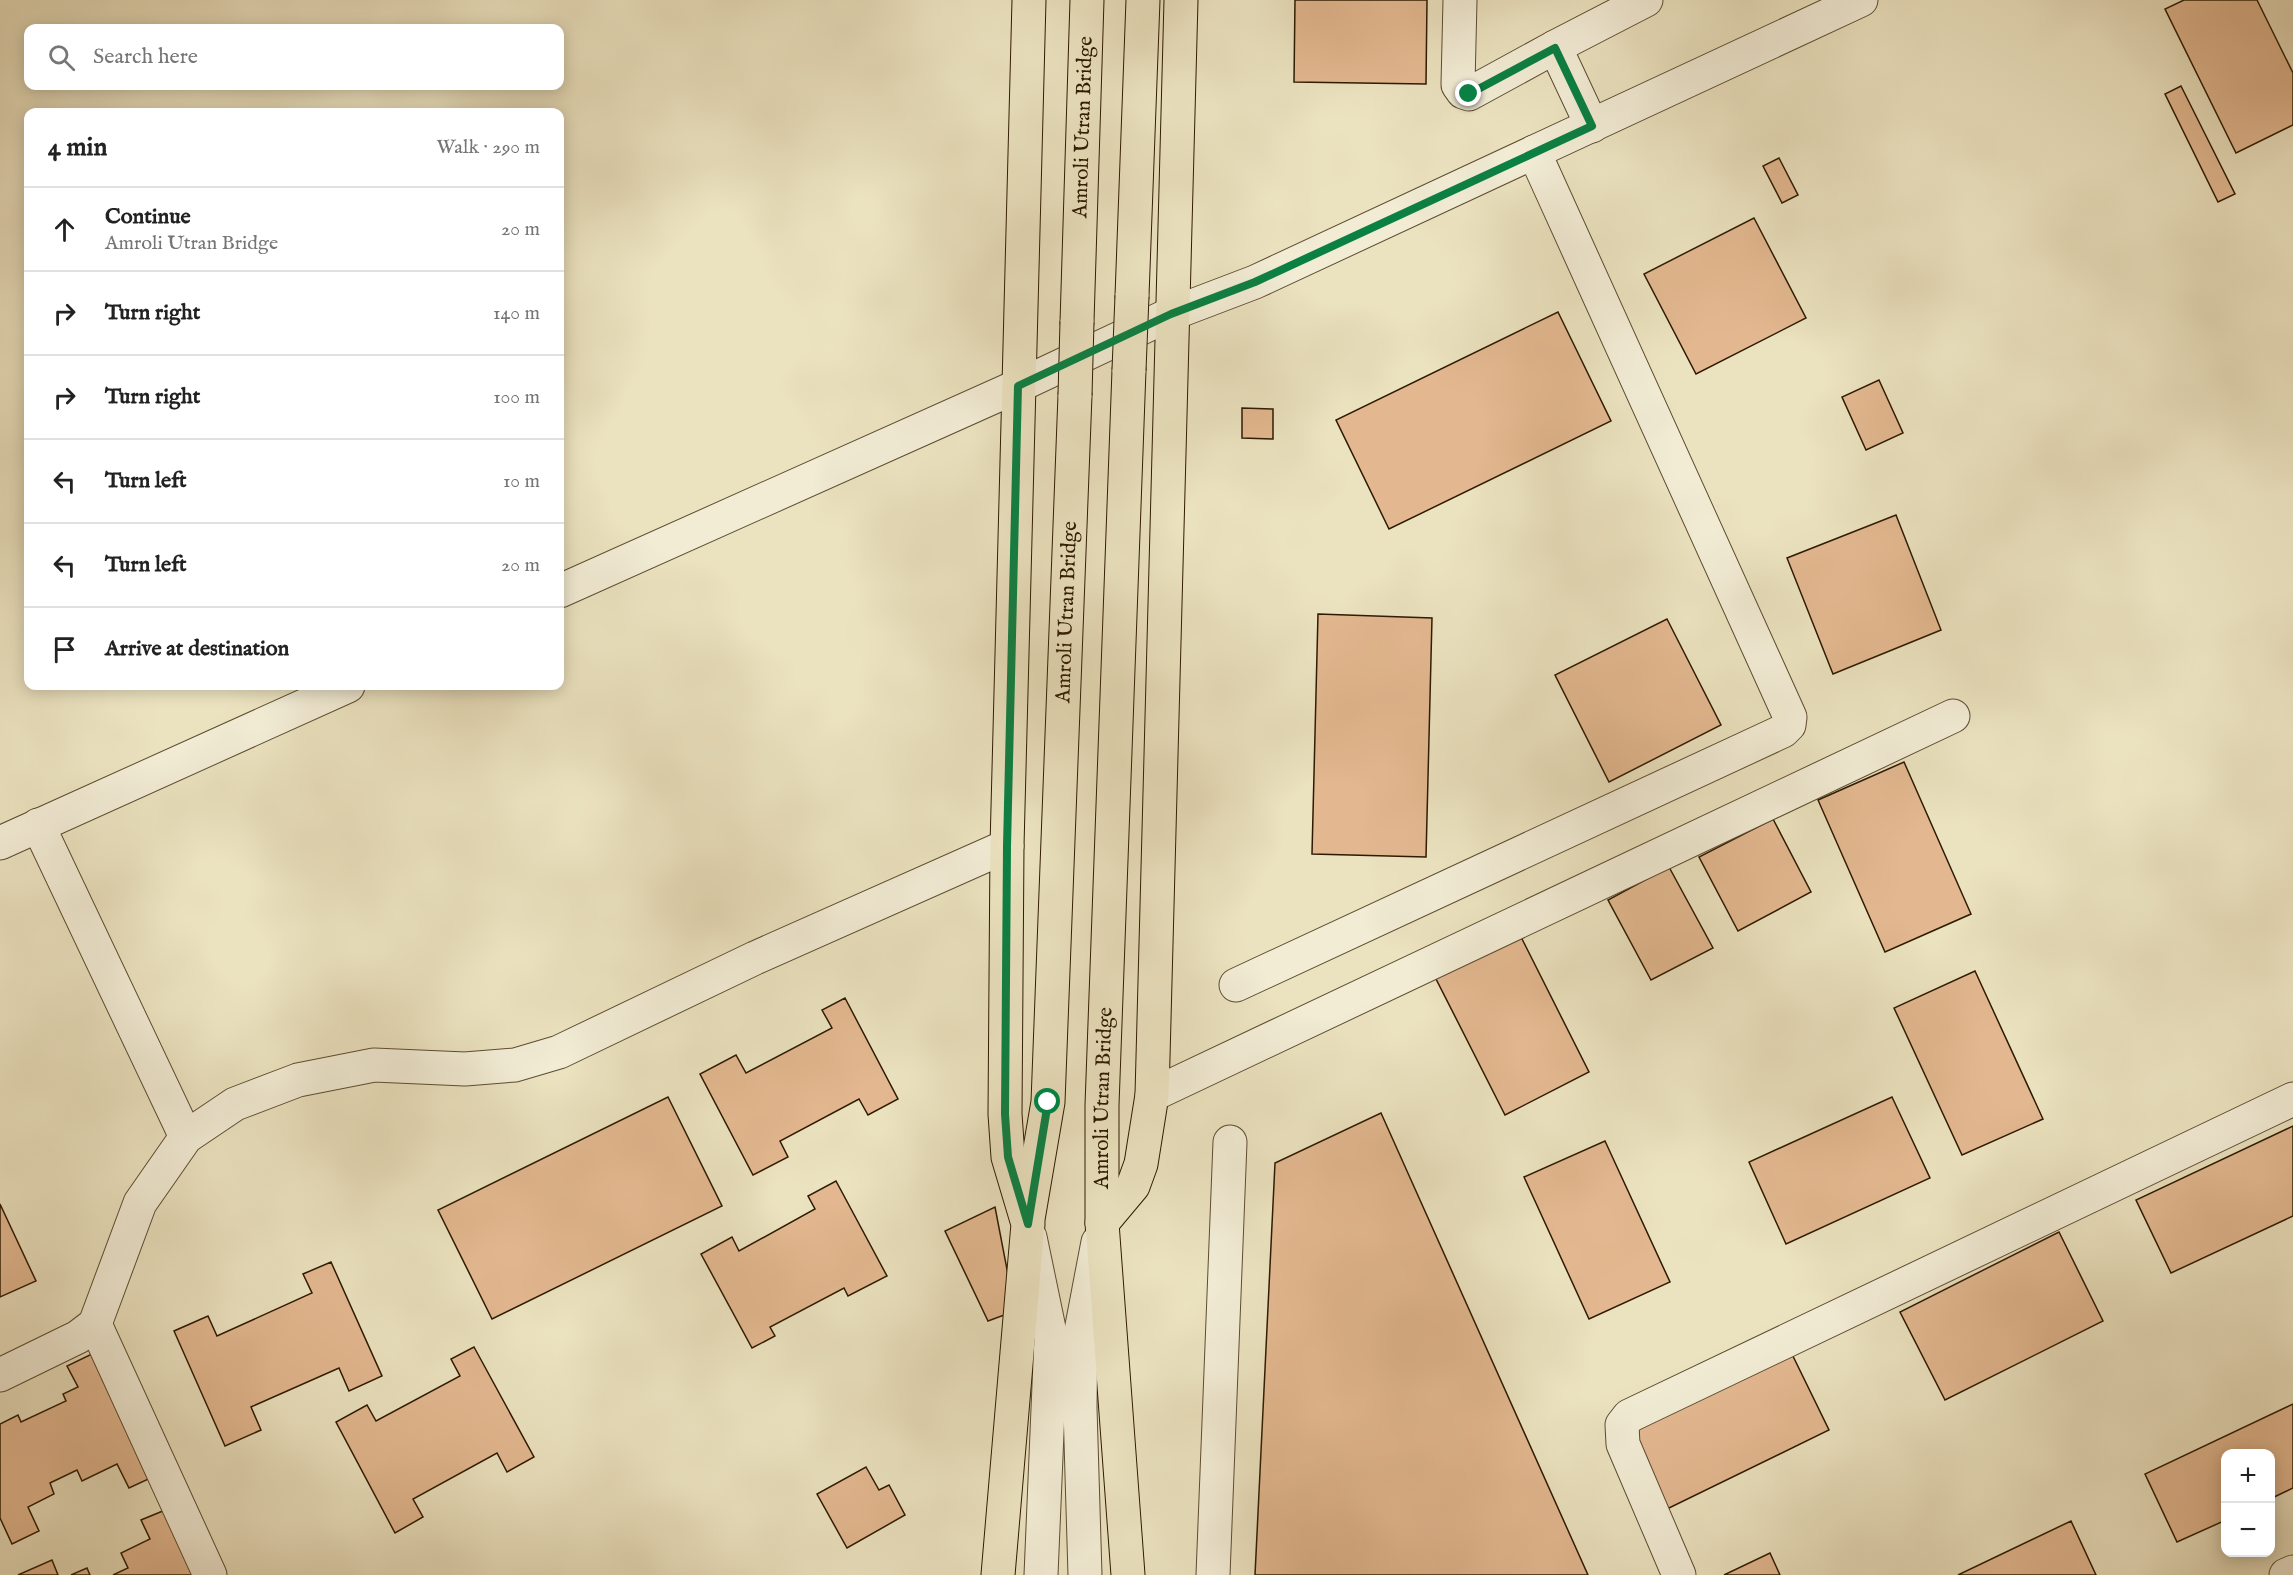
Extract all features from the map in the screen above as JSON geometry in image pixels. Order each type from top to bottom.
[{"type":"main road","points":[[1028,1224],[1008,1157],[1005,1114],[1007,846],[1029,0]]},
{"type":"main road","name":"Amroli Utran Bridge","points":[[998,1575],[1028,1224],[1048,1102],[1075,396],[1087,0]]},
{"type":"main road","name":"Amroli Utran Bridge","points":[[1128,1575],[1102,1223],[1102,1094],[1143,0]]},
{"type":"main road","points":[[1102,1223],[1132,1186],[1137,1175],[1141,1164],[1152,1095],[1181,0]]},
{"type":"street","points":[[1460,0],[1458,85],[1463,92],[1469,94],[1646,0]]},
{"type":"street","points":[[564,589],[1018,386],[1171,314],[1255,282],[1861,0]]},
{"type":"street","points":[[1555,48],[1592,126]]},
{"type":"street","points":[[1236,985],[1783,731],[1789,725],[1790,717],[1534,152]]},
{"type":"street","points":[[2,836],[38,825],[339,690]]},
{"type":"street","points":[[1152,1095],[1953,716]]},
{"type":"street","points":[[38,825],[186,1137]]},
{"type":"street","points":[[0,1375],[78,1337],[95,1324],[140,1203],[186,1137],[236,1104],[298,1080],[374,1065],[465,1069],[515,1065],[559,1052],[755,958],[1007,846]]},
{"type":"street","points":[[1679,1575],[1623,1444],[1622,1425],[1629,1416],[2293,1099]]},
{"type":"street","points":[[1214,1575],[1230,1142]]},
{"type":"street","points":[[1085,1575],[1080,1408],[1081,1331],[1102,1223]]},
{"type":"street","points":[[1028,1224],[1051,1338],[1041,1575]]},
{"type":"street","points":[[95,1324],[210,1575]]},
{"type":"street","points":[[2286,1575],[2293,1572]]},
{"type":"building","points":[[1295,0],[1427,0],[1426,84],[1294,82]]},
{"type":"building","points":[[2184,0],[2257,0],[2293,73],[2293,125],[2236,153],[2165,9]]},
{"type":"building","points":[[2181,86],[2235,194],[2218,202],[2165,94]]},
{"type":"building","points":[[1779,158],[1798,195],[1782,203],[1763,166]]},
{"type":"building","points":[[1754,218],[1806,318],[1696,374],[1644,274]]},
{"type":"building","points":[[1558,312],[1611,421],[1389,529],[1336,420]]},
{"type":"building","points":[[1879,380],[1903,433],[1866,450],[1842,397]]},
{"type":"building","points":[[1242,408],[1273,409],[1273,439],[1242,438]]},
{"type":"building","points":[[1896,515],[1941,630],[1833,674],[1787,558]]},
{"type":"building","points":[[1318,614],[1432,618],[1426,857],[1312,854]]},
{"type":"building","points":[[1667,619],[1721,725],[1609,782],[1555,675]]},
{"type":"building","points":[[1904,762],[1971,914],[1885,952],[1818,800]]},
{"type":"building","points":[[1773,819],[1811,892],[1738,931],[1699,857]]},
{"type":"building","points":[[1669,867],[1713,948],[1651,980],[1608,900]]},
{"type":"building","points":[[1518,931],[1589,1072],[1505,1115],[1433,973]]},
{"type":"building","points":[[1975,971],[2043,1119],[1962,1155],[1894,1008]]},
{"type":"building","points":[[845,998],[898,1099],[868,1115],[859,1099],[780,1141],[788,1157],[753,1175],[700,1074],[736,1055],[746,1073],[832,1028],[822,1010]]},
{"type":"building","points":[[668,1097],[722,1206],[492,1319],[438,1210]]},
{"type":"building","points":[[1892,1097],[1930,1178],[1786,1244],[1749,1162]]},
{"type":"building","points":[[1381,1113],[1588,1575],[1255,1575],[1275,1163]]},
{"type":"building","points":[[2293,1126],[2293,1216],[2171,1273],[2136,1200]]},
{"type":"building","points":[[1605,1141],[1670,1282],[1589,1319],[1524,1177]]},
{"type":"building","points":[[836,1181],[887,1276],[848,1296],[844,1288],[770,1327],[775,1336],[752,1348],[701,1254],[732,1237],[739,1251],[815,1209],[808,1196]]},
{"type":"building","points":[[0,1204],[36,1281],[0,1297]]},
{"type":"building","points":[[995,1207],[1015,1311],[988,1321],[945,1231]]},
{"type":"building","points":[[2059,1232],[2103,1321],[1945,1400],[1900,1312]]},
{"type":"building","points":[[331,1262],[382,1376],[349,1391],[339,1368],[251,1407],[261,1430],[225,1446],[174,1331],[208,1316],[217,1336],[312,1293],[303,1274]]},
{"type":"building","points":[[474,1347],[534,1457],[507,1472],[497,1453],[413,1499],[423,1517],[395,1533],[336,1422],[367,1405],[376,1421],[460,1376],[451,1359]]},
{"type":"building","points":[[1789,1348],[1829,1430],[1667,1509],[1627,1427]]},
{"type":"building","points":[[96,1352],[155,1476],[129,1488],[117,1464],[82,1481],[77,1470],[50,1483],[54,1494],[28,1507],[39,1531],[12,1544],[0,1518],[0,1424],[18,1415],[21,1422],[66,1401],[63,1394],[78,1387],[67,1366]]},
{"type":"building","points":[[2293,1404],[2293,1488],[2275,1497],[2275,1449],[2221,1449],[2221,1522],[2177,1542],[2145,1474]]},
{"type":"building","points":[[866,1467],[879,1490],[889,1485],[905,1515],[847,1548],[817,1494]]},
{"type":"building","points":[[170,1508],[200,1575],[113,1575],[128,1568],[121,1553],[150,1539],[141,1520]]},
{"type":"building","points":[[2071,1521],[2096,1575],[1958,1575]]},
{"type":"building","points":[[1770,1553],[1780,1575],[1724,1575]]},
{"type":"building","points":[[52,1560],[58,1575],[18,1575]]},
{"type":"building","points":[[87,1568],[90,1575],[71,1575]]},
{"type":"route","points":[[1048,1102],[1028,1224],[1015,1188],[1008,1157],[1005,1114],[1007,846],[1018,386],[1171,314],[1255,282],[1592,126],[1555,48],[1469,94]]}]
